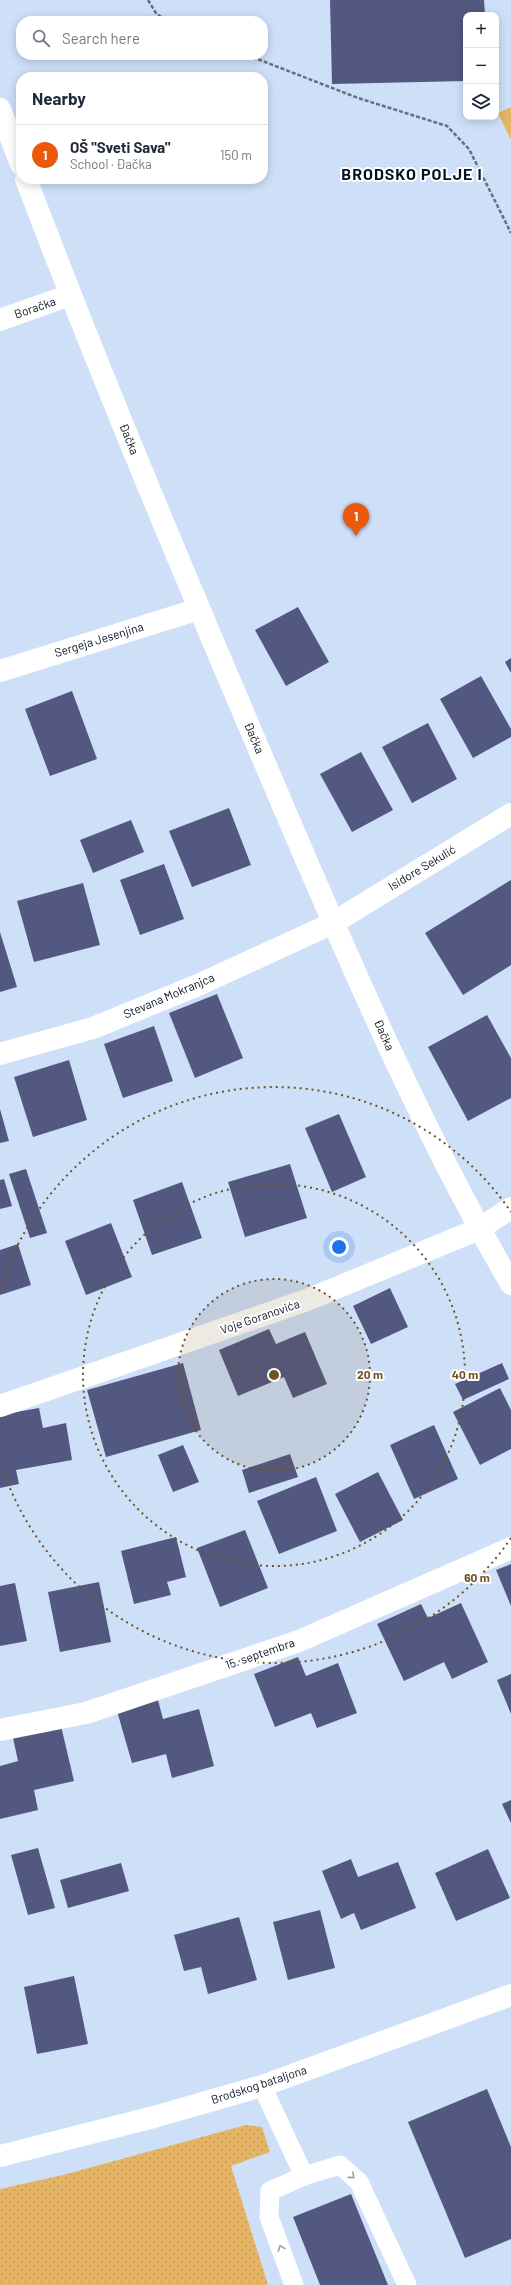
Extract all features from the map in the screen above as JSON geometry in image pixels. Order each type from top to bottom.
[{"type":"street","points":[[0,109],[16,152]]},
{"type":"street","name":"Đačka","points":[[28,184],[70,295],[199,609],[333,922],[400,1069],[479,1229],[511,1284]]},
{"type":"street","name":"Boračka","points":[[0,320],[70,295]]},
{"type":"street","name":"Sergeja Jesenjina","points":[[0,671],[199,609]]},
{"type":"street","name":"Isidore Sekulić","points":[[333,922],[511,814]]},
{"type":"street","name":"Stevana Mokranjca","points":[[0,1054],[93,1028],[198,985],[333,922]]},
{"type":"street","name":"Voje Goranovića","points":[[0,1406],[307,1300],[479,1229],[511,1208]]},
{"type":"street","name":"15. septembra","points":[[0,1730],[86,1713],[299,1640],[511,1548]]},
{"type":"street","name":"Brodskog bataljona","points":[[0,2156],[154,2117],[262,2086],[511,1995]]},
{"type":"lane","points":[[262,2086],[304,2176]]},
{"type":"lane","points":[[294,2285],[269,2217],[270,2191],[304,2176],[340,2165],[359,2182],[407,2285]]},
{"type":"path","points":[[148,0],[156,13],[160,16]]},
{"type":"path","points":[[260,60],[358,98],[447,126],[469,149],[511,233]]},
{"type":"shaded area","points":[[511,107],[511,140],[499,115],[499,113]]},
{"type":"shaded area","points":[[246,2125],[262,2127],[270,2152],[231,2166],[268,2285],[0,2285],[0,2189],[63,2175]]},
{"type":"building","points":[[330,0],[484,0],[485,12],[463,12],[463,81],[332,84]]},
{"type":"building","points":[[298,607],[329,662],[286,686],[255,630]]},
{"type":"building","points":[[511,658],[511,673],[505,662]]},
{"type":"building","points":[[481,676],[511,729],[511,737],[473,758],[440,699]]},
{"type":"building","points":[[72,691],[97,759],[50,776],[25,709]]},
{"type":"building","points":[[428,723],[457,779],[412,803],[382,747]]},
{"type":"building","points":[[361,752],[393,810],[352,832],[320,774]]},
{"type":"building","points":[[229,808],[251,865],[192,887],[169,831]]},
{"type":"building","points":[[131,820],[144,852],[93,873],[80,840]]},
{"type":"building","points":[[164,864],[184,919],[140,935],[120,880]]},
{"type":"building","points":[[511,880],[511,965],[463,995],[425,933]]},
{"type":"building","points":[[83,883],[100,945],[34,962],[17,901]]},
{"type":"building","points":[[0,932],[17,987],[0,992]]},
{"type":"building","points":[[217,994],[243,1058],[195,1078],[169,1013]]},
{"type":"building","points":[[487,1015],[511,1058],[511,1098],[468,1121],[428,1047]]},
{"type":"building","points":[[154,1026],[173,1081],[123,1098],[104,1044]]},
{"type":"building","points":[[69,1060],[87,1120],[33,1137],[14,1077]]},
{"type":"building","points":[[0,1109],[9,1141],[0,1143]]},
{"type":"building","points":[[339,1114],[366,1177],[332,1192],[305,1128]]},
{"type":"building","points":[[290,1164],[307,1218],[245,1237],[228,1182]]},
{"type":"building","points":[[26,1169],[47,1233],[30,1238],[9,1174]]},
{"type":"building","points":[[4,1179],[12,1206],[0,1209],[0,1180]]},
{"type":"building","points":[[182,1182],[202,1238],[152,1255],[133,1200]]},
{"type":"building","points":[[111,1223],[132,1277],[86,1295],[65,1241]]},
{"type":"building","points":[[18,1244],[31,1285],[0,1295],[0,1250]]},
{"type":"building","points":[[390,1288],[408,1327],[371,1344],[353,1306]]},
{"type":"building","points":[[269,1329],[276,1344],[305,1332],[327,1384],[293,1398],[284,1377],[238,1396],[219,1350]]},
{"type":"building","points":[[183,1363],[201,1430],[106,1457],[87,1390]]},
{"type":"building","points":[[502,1363],[509,1379],[463,1400],[455,1384]]},
{"type":"building","points":[[500,1388],[511,1410],[511,1449],[480,1465],[453,1412]]},
{"type":"building","points":[[39,1408],[43,1428],[66,1423],[72,1460],[16,1470],[19,1484],[0,1488],[0,1415]]},
{"type":"building","points":[[434,1425],[458,1479],[414,1499],[390,1445]]},
{"type":"building","points":[[183,1445],[199,1482],[173,1492],[158,1455]]},
{"type":"building","points":[[290,1454],[298,1477],[249,1493],[242,1470]]},
{"type":"building","points":[[378,1472],[403,1520],[360,1542],[335,1494]]},
{"type":"building","points":[[316,1477],[337,1531],[279,1554],[257,1501]]},
{"type":"building","points":[[245,1530],[268,1588],[220,1607],[197,1548]]},
{"type":"building","points":[[176,1537],[186,1577],[167,1582],[171,1595],[134,1604],[121,1551]]},
{"type":"building","points":[[511,1564],[511,1606],[496,1570]]},
{"type":"building","points":[[99,1582],[111,1642],[60,1652],[48,1592]]},
{"type":"building","points":[[15,1583],[27,1641],[0,1646],[0,1586]]},
{"type":"building","points":[[461,1603],[488,1662],[452,1679],[444,1662],[404,1681],[377,1624],[421,1604],[428,1618]]},
{"type":"building","points":[[298,1657],[306,1676],[338,1663],[357,1713],[317,1728],[311,1713],[275,1727],[254,1674]]},
{"type":"building","points":[[511,1674],[511,1714],[497,1680]]},
{"type":"building","points":[[158,1700],[163,1719],[199,1709],[214,1766],[172,1778],[166,1754],[132,1763],[117,1711]]},
{"type":"building","points":[[61,1726],[74,1781],[34,1790],[38,1810],[0,1819],[0,1766],[18,1761],[13,1738]]},
{"type":"building","points":[[511,1800],[511,1823],[502,1804]]},
{"type":"building","points":[[38,1848],[55,1908],[28,1915],[11,1855]]},
{"type":"building","points":[[488,1849],[510,1898],[456,1921],[435,1873]]},
{"type":"building","points":[[351,1859],[358,1877],[398,1862],[416,1908],[361,1930],[354,1913],[341,1919],[322,1871]]},
{"type":"building","points":[[121,1863],[129,1891],[68,1908],[60,1880]]},
{"type":"building","points":[[320,1910],[335,1968],[288,1980],[273,1922]]},
{"type":"building","points":[[239,1917],[257,1980],[208,1994],[201,1967],[184,1971],[174,1935]]},
{"type":"building","points":[[74,1976],[88,2044],[37,2054],[24,1987]]},
{"type":"building","points":[[487,2089],[511,2147],[511,2239],[465,2258],[408,2122]]},
{"type":"building","points":[[351,2194],[388,2285],[320,2285],[293,2217]]},
{"type":"place","name":"OŠ \"Sveti Sava\"","points":[[356,536]]},
{"type":"district","name":"BRODSKO POLJE I","points":[[412,174]]}]
